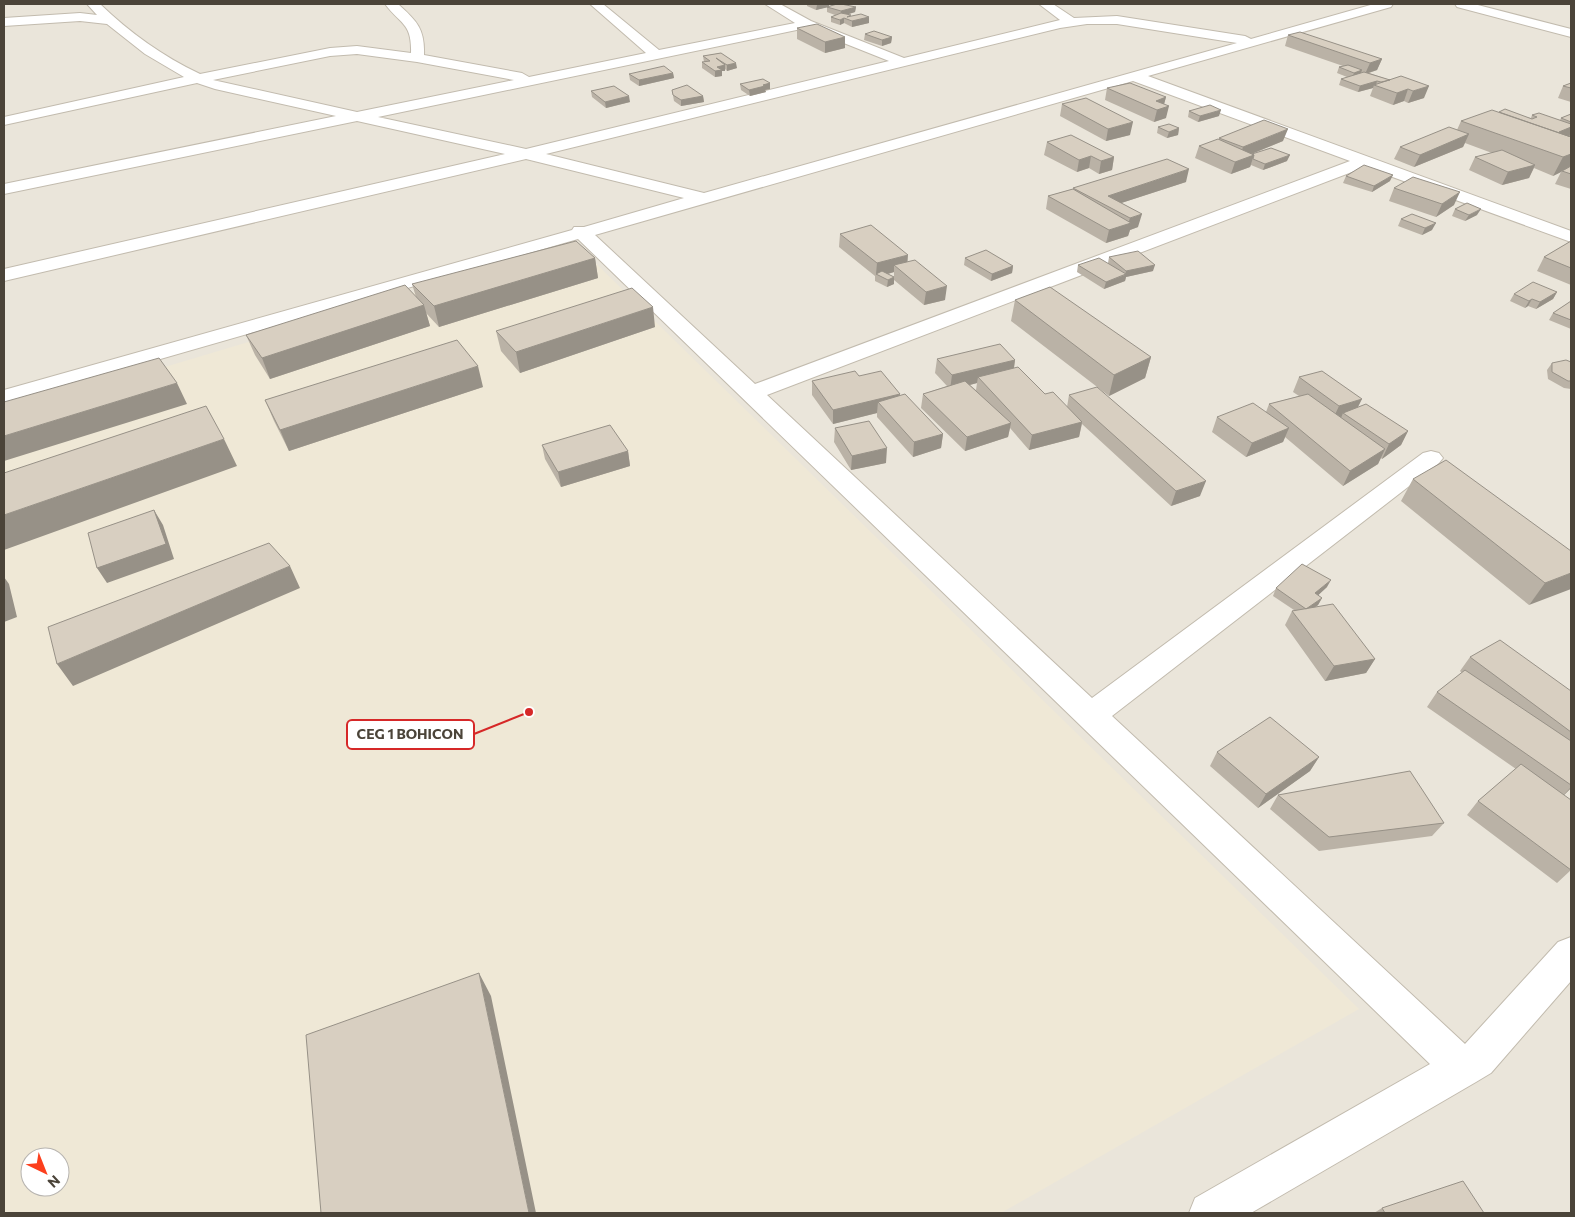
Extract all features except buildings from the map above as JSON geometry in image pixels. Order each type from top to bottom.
[{"type":"street","points":[[93,4],[108,20],[195,79],[353,117],[526,154],[702,197]]},
{"type":"street","points":[[392,4],[407,20],[418,37],[417,58]]},
{"type":"street","points":[[596,4],[657,55]]},
{"type":"street","points":[[771,4],[807,24],[903,62]]},
{"type":"street","points":[[1045,4],[1071,22]]},
{"type":"street","points":[[4,397],[580,231],[1387,4]]},
{"type":"street","points":[[1461,4],[1571,33]]},
{"type":"street","points":[[4,22],[80,16],[108,20]]},
{"type":"street","points":[[4,275],[526,154],[1071,22],[1117,20],[1254,42]]},
{"type":"street","points":[[4,189],[807,24]]},
{"type":"street","points":[[4,121],[195,79],[330,52],[357,50],[417,58],[536,80]]},
{"type":"street","points":[[1134,76],[1571,237]]},
{"type":"street","points":[[751,393],[1366,162]]},
{"type":"street","points":[[580,231],[1462,1068]]},
{"type":"street","points":[[1091,716],[1431,458]]},
{"type":"street","points":[[1210,1213],[1477,1059],[1571,954]]},
{"type":"shaded area","points":[[4,4],[1571,4],[1571,1213],[4,1213]]},
{"type":"shaded area","points":[[576,244],[1359,1009],[1001,1213],[4,1213],[4,415]]},
{"type":"place","name":"CEG 1 BOHICON","points":[[529,712]]}]
